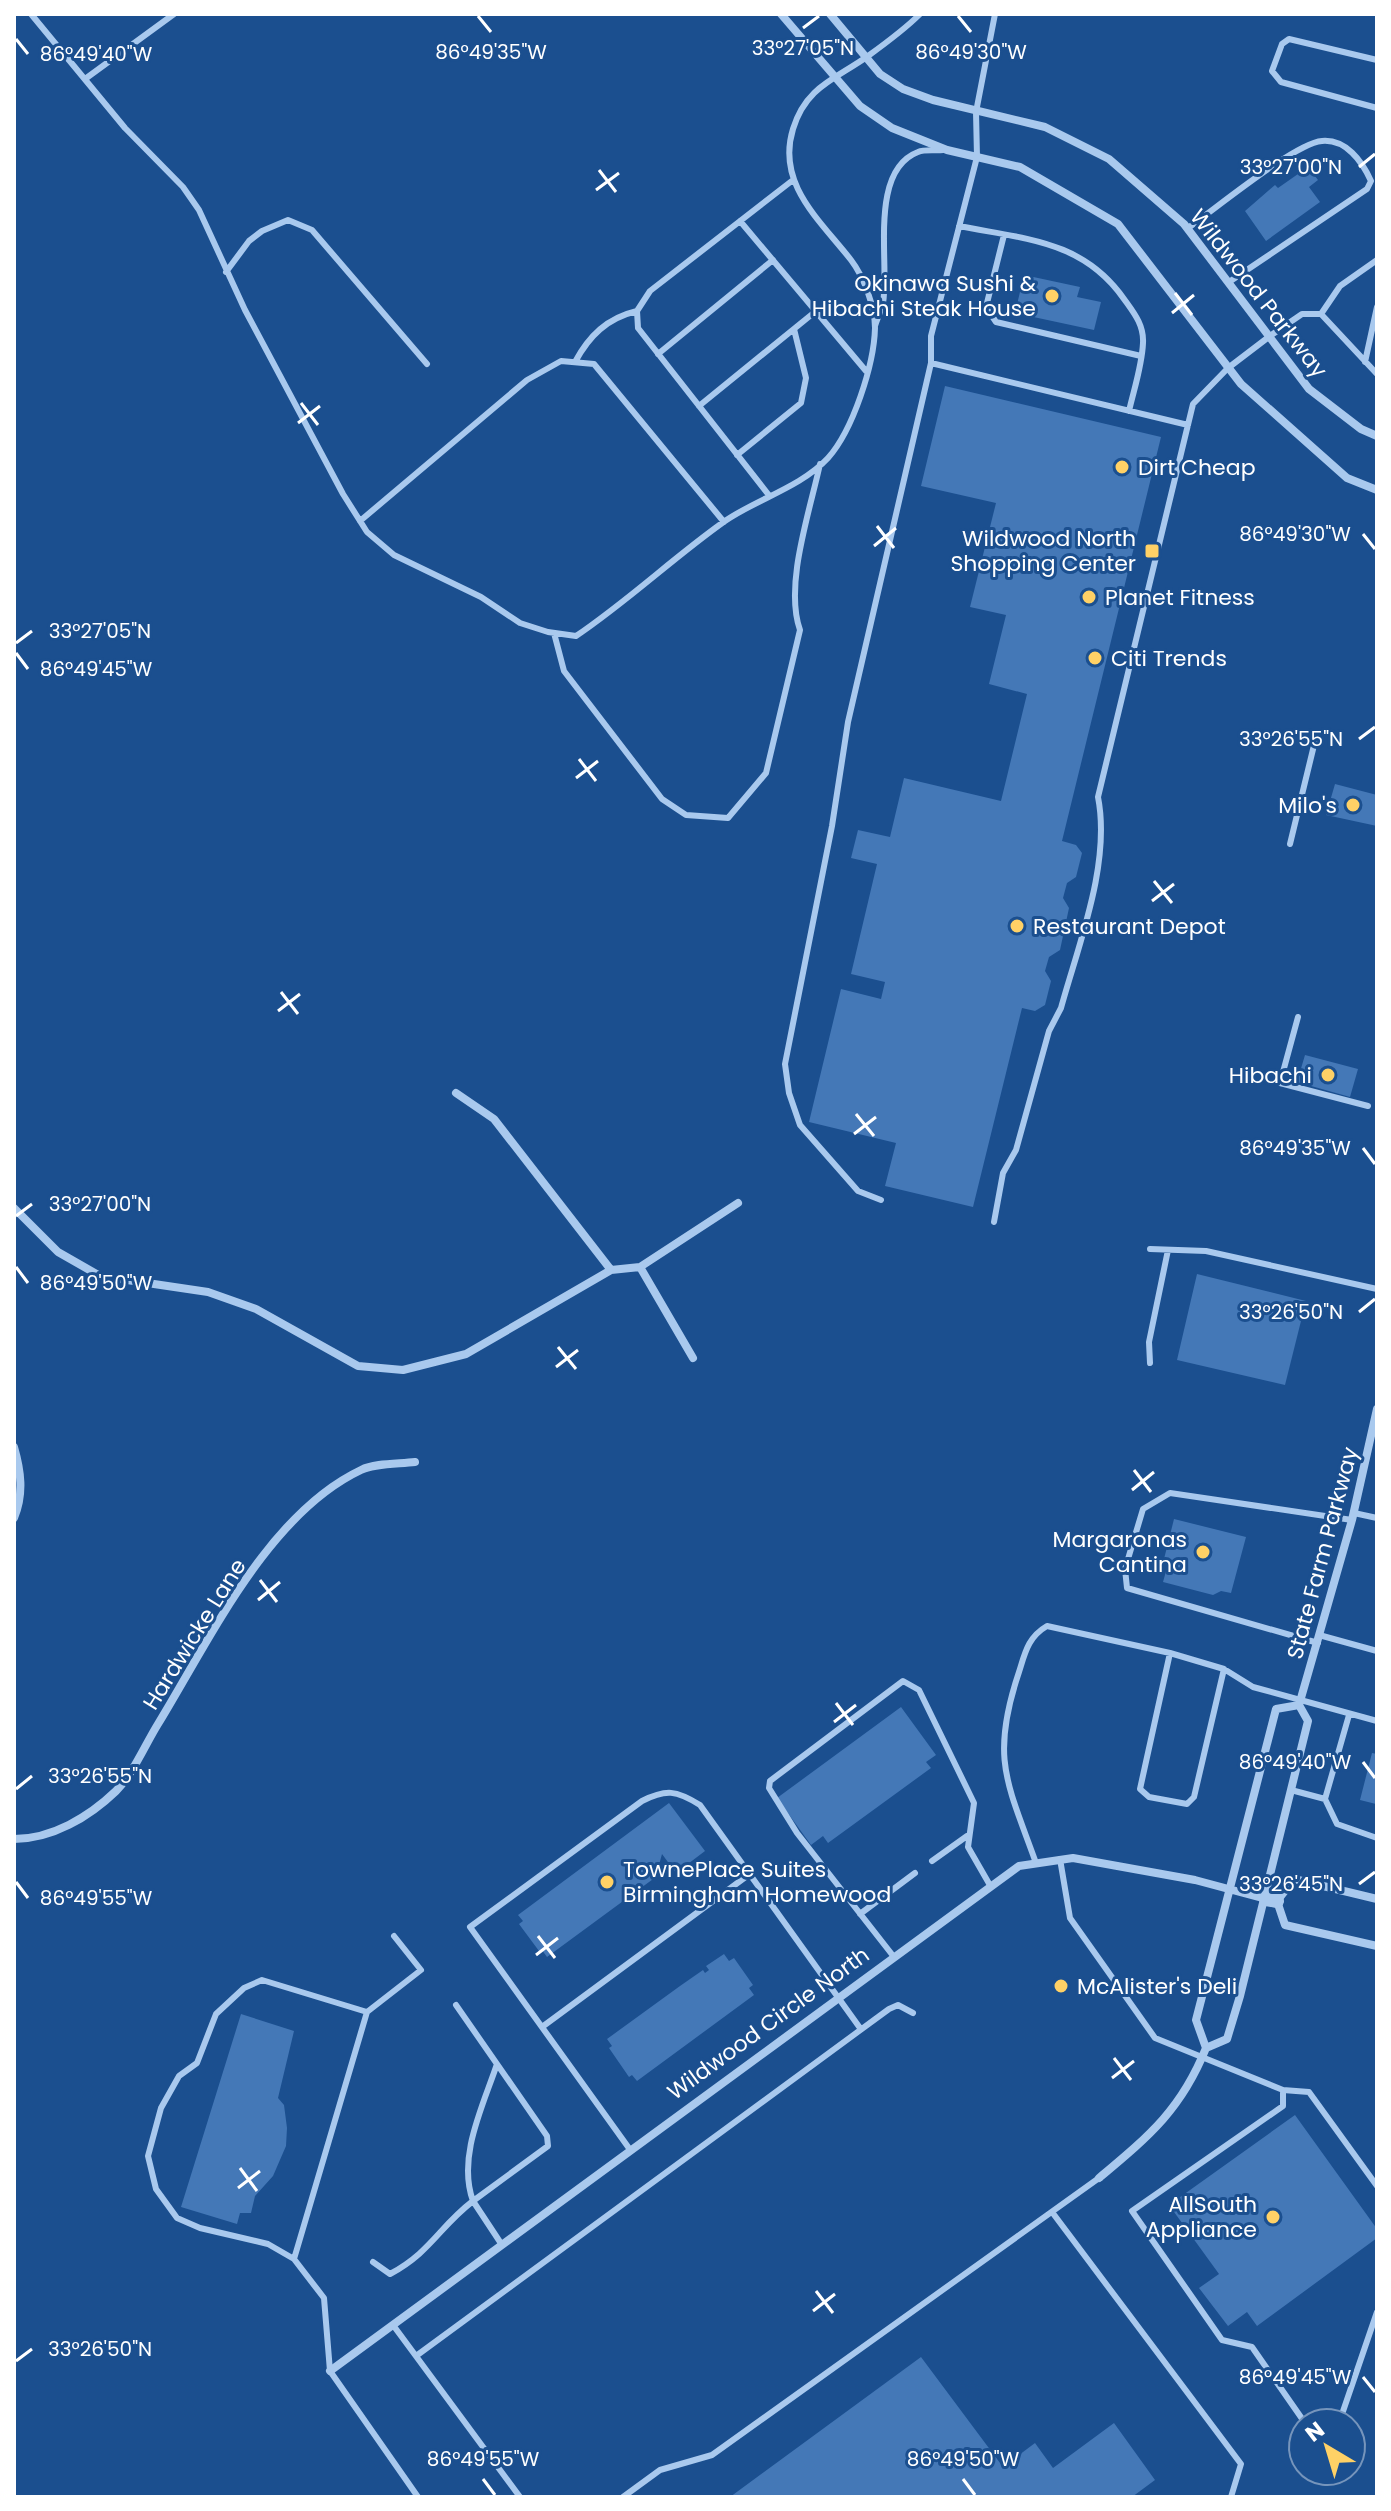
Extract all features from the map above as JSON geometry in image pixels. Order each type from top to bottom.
[{"type":"street","points":[[781,14],[831,76],[860,106],[892,128],[947,150],[1020,167],[1118,224],[1241,384],[1347,478],[1377,490]]},
{"type":"street","name":"Wildwood Parkway","points":[[830,14],[880,74],[903,89],[976,112],[1045,127],[1109,159],[1188,228],[1309,389],[1361,429],[1377,436]]},
{"type":"street","points":[[456,1093],[494,1119],[611,1270]]},
{"type":"street","points":[[15,1211],[58,1252],[100,1276],[208,1292],[256,1309],[358,1366],[403,1370],[466,1354],[611,1270],[640,1267],[738,1203]]},
{"type":"street","points":[[640,1267],[693,1358]]},
{"type":"street","name":"State Farm Parkway","points":[[1099,2178],[1159,2128],[1193,2078],[1206,2048],[1227,2039],[1272,1900],[1291,1790],[1308,1721],[1300,1701],[1374,1439],[1377,1409]]},
{"type":"street","points":[[14,1447],[20,1466],[21,1502],[14,1518]]},
{"type":"street","name":"Hardwicke Lane","points":[[14,1839],[30,1839],[80,1820],[118,1789],[225,1615],[266,1554],[306,1505],[363,1468],[415,1462]]},
{"type":"street","points":[[1206,2048],[1196,2020],[1276,1709],[1300,1701]]},
{"type":"street","name":"Wildwood Circle North","points":[[330,2371],[1019,1866],[1073,1858],[1272,1900]]},
{"type":"street","points":[[1377,1899],[1294,1879],[1272,1900],[1285,1925],[1377,1946]]},
{"type":"lane","points":[[31,14],[125,128],[183,187],[199,210],[226,272],[360,521],[394,555],[481,597],[520,623],[554,633],[576,636],[605,617],[724,522],[768,494],[802,479],[820,464],[848,426],[867,372],[875,326],[883,302],[883,218],[890,188],[900,167],[917,152],[947,150]]},
{"type":"lane","points":[[85,79],[174,14]]},
{"type":"lane","points":[[875,326],[865,284],[854,264],[799,195],[786,162],[793,128],[809,97],[831,76],[866,58],[920,14]]},
{"type":"lane","points":[[881,1200],[858,1191],[800,1125],[789,1093],[785,1064],[832,826],[848,722],[931,363],[931,336],[977,157],[976,112],[995,14]]},
{"type":"lane","points":[[1377,60],[1289,39],[1282,44],[1272,71],[1281,82],[1377,108]]},
{"type":"lane","points":[[1188,228],[1306,144],[1336,142],[1350,150],[1366,170],[1371,181],[1367,189],[1229,282]]},
{"type":"lane","points":[[768,494],[638,328],[637,311],[650,291],[793,180]]},
{"type":"lane","points":[[226,272],[262,231],[288,220],[312,230],[427,364]]},
{"type":"lane","points":[[740,221],[867,372]]},
{"type":"lane","points":[[959,226],[1062,248],[1083,257],[1112,281],[1140,321],[1144,342],[1129,411]]},
{"type":"lane","points":[[1004,235],[986,307],[996,322],[1141,356]]},
{"type":"lane","points":[[658,354],[773,260]]},
{"type":"lane","points":[[1321,314],[1340,286],[1377,260]]},
{"type":"lane","points":[[1365,362],[1377,307]]},
{"type":"lane","points":[[575,362],[588,339],[618,316],[637,311]]},
{"type":"lane","points":[[699,406],[816,311]]},
{"type":"lane","points":[[994,1222],[1003,1173],[1016,1150],[1049,1031],[1061,1008],[1102,853],[1098,797],[1193,404],[1228,368],[1302,314],[1321,314],[1377,374]]},
{"type":"lane","points":[[737,455],[801,403],[806,378],[794,329]]},
{"type":"lane","points":[[360,521],[527,380],[561,361],[594,364],[724,522]]},
{"type":"lane","points":[[931,363],[1188,425]]},
{"type":"lane","points":[[554,633],[564,671],[662,799],[686,815],[728,818],[766,773],[800,630],[793,611],[797,573],[820,464]]},
{"type":"lane","points":[[1290,844],[1316,737]]},
{"type":"lane","points":[[1298,1017],[1280,1083],[1368,1106]]},
{"type":"lane","points":[[1150,1249],[1206,1251],[1377,1289]]},
{"type":"lane","points":[[1150,1363],[1149,1342],[1168,1250]]},
{"type":"lane","points":[[1377,1518],[1170,1493],[1143,1509],[1125,1569],[1127,1588],[1319,1639],[1377,1651]]},
{"type":"lane","points":[[1036,1863],[1005,1775],[1002,1736],[1028,1642],[1047,1626],[1061,1626],[1170,1653],[1224,1669],[1253,1687],[1377,1721]]},
{"type":"lane","points":[[1170,1653],[1140,1789],[1149,1797],[1187,1804],[1194,1797],[1224,1669]]},
{"type":"lane","points":[[894,1957],[788,1821],[772,1797],[770,1781],[903,1681],[919,1690],[974,1803],[967,1836],[970,1855],[991,1887]]},
{"type":"lane","points":[[1349,1715],[1325,1799],[1337,1824],[1377,1838]]},
{"type":"lane","points":[[1291,1790],[1325,1799]]},
{"type":"lane","points":[[631,2151],[470,1927],[642,1801],[662,1791],[678,1791],[700,1805],[860,2028]]},
{"type":"lane","points":[[932,1861],[967,1836]]},
{"type":"lane","points":[[1060,1859],[1070,1918],[1155,2038],[1283,2090],[1309,2092],[1377,2186]]},
{"type":"lane","points":[[542,2027],[751,1873]]},
{"type":"lane","points":[[860,1914],[915,1873]]},
{"type":"lane","points":[[294,2259],[367,2012],[421,1970],[394,1936]]},
{"type":"lane","points":[[367,2012],[262,1980],[244,1988],[216,2014],[197,2063],[179,2076],[161,2108],[148,2156],[156,2189],[177,2218],[200,2228],[268,2244],[294,2259],[324,2298],[330,2371],[418,2497]]},
{"type":"lane","points":[[373,2262],[390,2274],[417,2260],[454,2215],[548,2146],[547,2136],[456,2005]]},
{"type":"lane","points":[[416,2356],[860,2028],[898,2005],[913,2013]]},
{"type":"lane","points":[[497,2064],[470,2150],[465,2180],[473,2201],[502,2245]]},
{"type":"lane","points":[[1283,2090],[1283,2106],[1132,2211],[1222,2340],[1252,2347],[1294,2407]]},
{"type":"lane","points":[[623,2497],[660,2470],[712,2455],[1099,2178]]},
{"type":"lane","points":[[1052,2212],[1241,2464],[1231,2497]]},
{"type":"lane","points":[[1344,2407],[1377,2312]]},
{"type":"lane","points":[[393,2325],[520,2497]]},
{"type":"building","points":[[1308,167],[1318,180],[1309,187],[1320,202],[1266,241],[1245,211],[1275,185],[1278,188]]},
{"type":"building","points":[[1024,275],[1080,287],[1077,297],[1101,302],[1094,330],[1015,313]]},
{"type":"building","points":[[945,386],[1161,437],[1062,841],[1076,845],[1082,853],[1076,877],[1067,883],[1063,898],[1069,908],[1060,950],[1049,957],[1045,971],[1051,981],[1045,1005],[1035,1011],[1022,1008],[973,1207],[885,1186],[896,1143],[809,1122],[841,989],[881,999],[885,982],[851,974],[877,864],[851,858],[858,830],[890,837],[904,778],[1001,801],[1027,694],[989,684],[1006,615],[970,607],[996,503],[921,486]]},
{"type":"building","name":"Milo's","points":[[1335,784],[1377,795],[1377,826],[1326,815]]},
{"type":"building","name":"Hibachi","points":[[1305,1055],[1358,1069],[1350,1097],[1297,1082]]},
{"type":"building","points":[[1197,1274],[1306,1301],[1285,1385],[1177,1360]]},
{"type":"building","points":[[1174,1519],[1246,1537],[1231,1593],[1221,1591],[1213,1595],[1163,1582],[1168,1564],[1163,1563]]},
{"type":"building","points":[[901,1707],[936,1755],[926,1762],[931,1768],[828,1843],[823,1836],[811,1845],[777,1798]]},
{"type":"building","points":[[1372,1753],[1377,1754],[1376,1804],[1360,1800]]},
{"type":"building","points":[[669,1803],[705,1851],[676,1873],[662,1854],[659,1865],[664,1871],[547,1957],[542,1950],[539,1951],[519,1924],[523,1921],[518,1915]]},
{"type":"building","points":[[724,1954],[729,1961],[734,1958],[753,1985],[749,1988],[754,1995],[637,2081],[632,2075],[629,2077],[609,2048],[612,2046],[607,2039],[703,1970],[705,1973],[709,1970],[706,1966]]},
{"type":"building","points":[[241,2014],[294,2031],[278,2098],[284,2105],[286,2146],[273,2176],[255,2196],[251,2213],[240,2213],[237,2224],[181,2207]]},
{"type":"building","name":"AllSouth Appliance","points":[[1295,2115],[1377,2229],[1377,2238],[1257,2326],[1247,2312],[1228,2326],[1199,2288],[1219,2274],[1169,2205]]},
{"type":"building","points":[[921,2357],[1003,2467],[1035,2443],[1053,2468],[1114,2423],[1155,2480],[1132,2497],[730,2497]]},
{"type":"place","name":"Okinawa Sushi & Hibachi Steak House","points":[[1052,296]]},
{"type":"place","name":"Dirt Cheap","points":[[1122,467]]},
{"type":"place","name":"Wildwood North Shopping Center","points":[[1152,551]]},
{"type":"place","name":"Planet Fitness","points":[[1089,597]]},
{"type":"place","name":"Citi Trends","points":[[1095,658]]},
{"type":"place","name":"Milo's","points":[[1353,805]]},
{"type":"place","name":"Restaurant Depot","points":[[1017,926]]},
{"type":"place","name":"Hibachi","points":[[1328,1075]]},
{"type":"place","name":"Margaronas Cantina","points":[[1203,1552]]},
{"type":"place","name":"TownePlace Suites Birmingham Homewood","points":[[607,1882]]},
{"type":"place","name":"McAlister's Deli","points":[[1061,1986]]},
{"type":"place","name":"AllSouth Appliance","points":[[1273,2217]]}]
